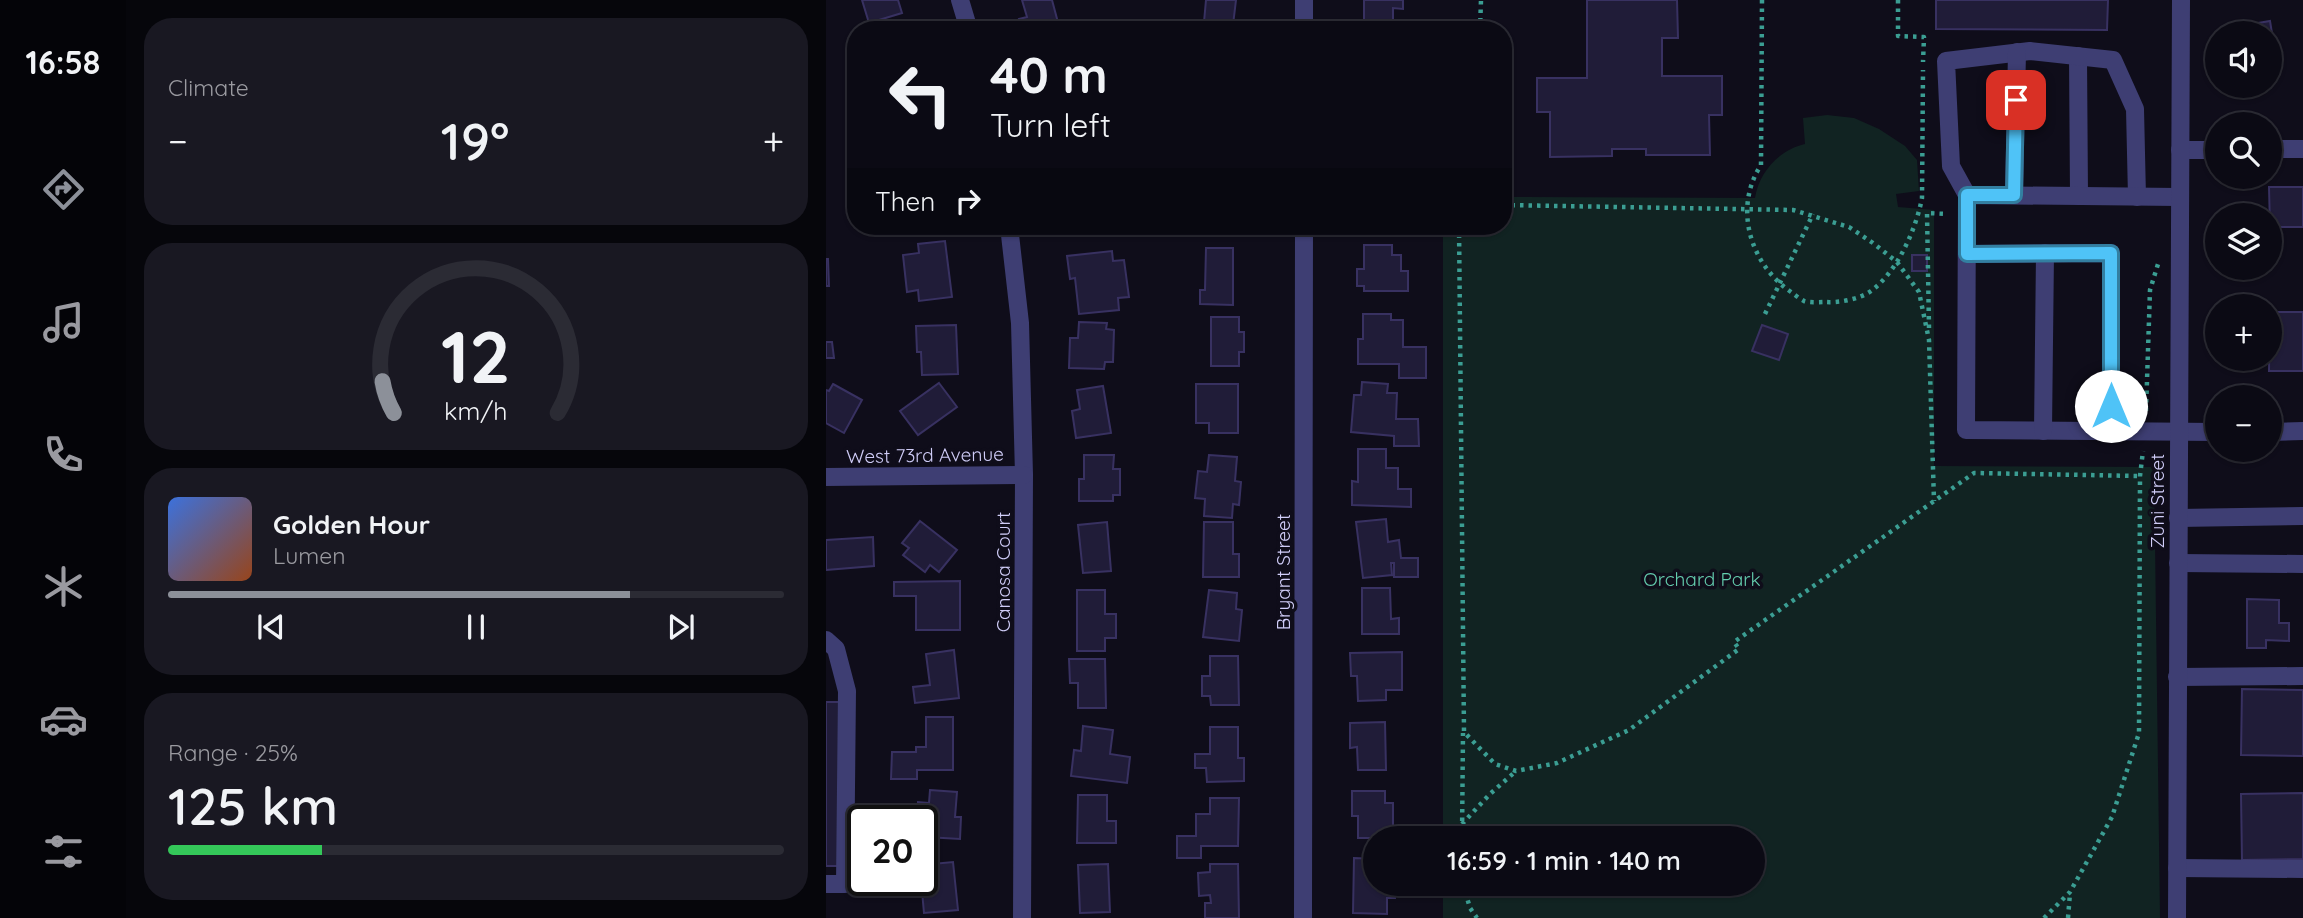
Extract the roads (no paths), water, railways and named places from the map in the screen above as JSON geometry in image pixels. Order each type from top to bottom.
[{"type":"street","points":[[960,0],[966,21]]},
{"type":"street","points":[[1304,0],[1304,21]]},
{"type":"street","name":"Zuni Street","points":[[2176,918],[2181,0]]},
{"type":"street","points":[[2137,197],[2135,109],[2113,60],[2030,51],[1946,61],[1951,166],[1967,203],[1966,430],[2205,432]]},
{"type":"street","points":[[2014,195],[2017,52]]},
{"type":"street","points":[[2078,56],[2079,196]]},
{"type":"street","points":[[2180,150],[2205,149]]},
{"type":"street","points":[[2282,149],[2303,149]]},
{"type":"street","points":[[1967,203],[2014,195],[2179,197]]},
{"type":"street","name":"Canosa Court","points":[[1010,235],[1020,323],[1024,475],[1022,918]]},
{"type":"street","name":"Bryant Street","points":[[1303,918],[1304,235]]},
{"type":"street","points":[[2043,431],[2045,253]]},
{"type":"street","points":[[1967,254],[2111,253],[2111,432]]},
{"type":"street","points":[[2282,432],[2303,432]]},
{"type":"street","name":"West 73rd Avenue","points":[[826,477],[1024,475]]},
{"type":"street","points":[[2178,518],[2303,516]]},
{"type":"street","points":[[2178,563],[2303,564]]},
{"type":"street","points":[[826,640],[835,649],[846,691],[845,884],[826,884]]},
{"type":"street","points":[[2178,677],[2303,676]]},
{"type":"street","points":[[2177,868],[2303,869]]},
{"type":"park label","name":"Orchard Park","points":[[1702,579]]}]
